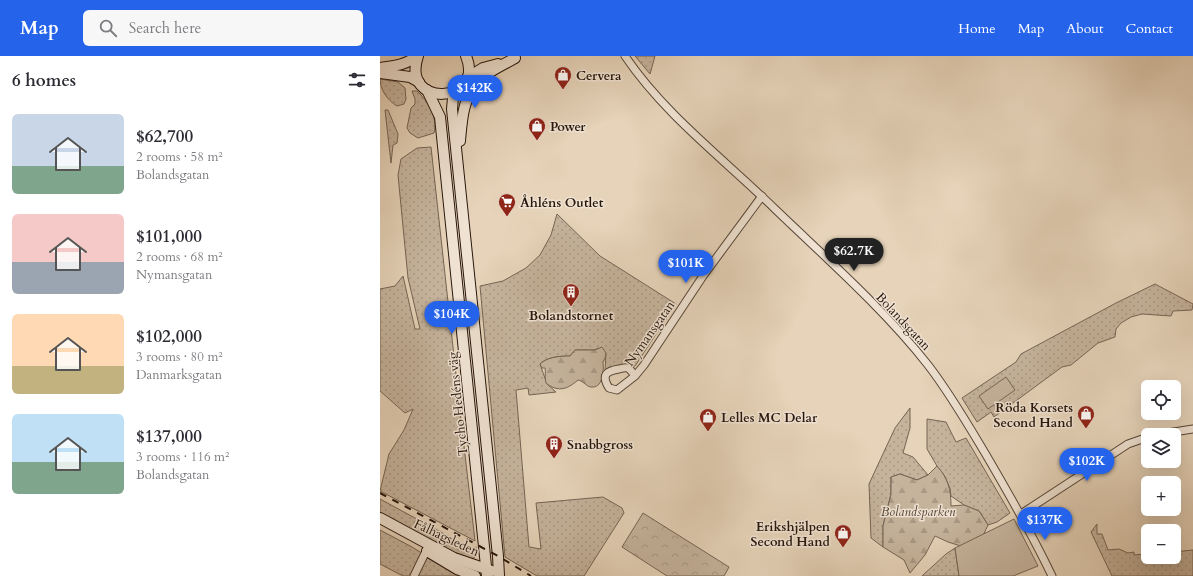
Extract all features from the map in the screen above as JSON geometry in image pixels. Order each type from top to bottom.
[{"type":"main road","points":[[380,68],[403,64],[409,62],[417,56]]},
{"type":"main road","points":[[417,56],[415,64],[419,82]]},
{"type":"main road","points":[[380,73],[410,78],[419,82],[427,90],[434,93],[449,94],[456,91],[467,78],[469,70],[466,56]]},
{"type":"main road","points":[[467,78],[483,68],[518,57]]},
{"type":"main road","points":[[458,171],[462,118],[465,104],[470,93],[482,78],[518,57]]},
{"type":"main road","name":"Tycho Hedéns väg","points":[[427,90],[440,117],[487,573]]},
{"type":"main road","name":"Tycho Hedéns väg","points":[[456,91],[453,98],[452,109],[501,575]]},
{"type":"main road","name":"Fålhagsleden","points":[[380,518],[428,548],[457,569],[475,576]]},
{"type":"main road","name":"Fålhagsleden","points":[[380,525],[428,548],[465,562],[487,573],[501,575]]},
{"type":"main road","points":[[465,562],[476,561],[485,548]]},
{"type":"street","name":"Bolandsgatan","points":[[618,56],[635,72],[659,99],[762,196],[882,314],[928,365],[953,400],[1021,514],[1052,576]]},
{"type":"street","name":"Bolandsgatan","points":[[625,56],[635,72]]},
{"type":"street","name":"Nymansgatan","points":[[635,376],[626,368],[608,372],[605,375],[605,382],[609,388],[617,390],[635,376],[644,365],[703,276],[762,196]]},
{"type":"street","points":[[1181,431],[1193,429]]},
{"type":"street","points":[[1021,514],[1128,444],[1141,439]]},
{"type":"street","points":[[414,576],[428,548]]},
{"type":"green space","points":[[635,56],[655,56],[650,74]]},
{"type":"green space","points":[[380,79],[398,82],[405,88],[406,99],[404,104],[397,106],[390,101],[383,90]]},
{"type":"green space","points":[[412,91],[417,91],[431,110],[435,122],[434,133],[418,138],[410,133],[407,128],[411,108],[415,104]]},
{"type":"green space","points":[[385,110],[388,110],[398,134],[397,143],[393,145],[391,163]]},
{"type":"green space","points":[[431,147],[475,541],[380,491],[389,454],[404,430],[413,409],[405,413],[380,391],[380,289],[395,286],[403,276],[415,329],[420,329],[408,278],[398,175],[401,159],[417,148]]},
{"type":"green space","points":[[557,214],[600,256],[676,304],[635,366],[605,371],[606,353],[598,348],[595,350],[575,350],[570,356],[550,358],[540,364],[547,384],[556,392],[529,395],[528,388],[516,390],[529,547],[541,549],[536,503],[603,497],[622,508],[624,513],[584,576],[537,576],[505,557],[480,286],[503,281],[526,268],[540,255],[551,235]]},
{"type":"green space","points":[[1155,284],[1193,304],[1192,310],[1173,311],[1171,316],[1142,314],[1131,317],[1121,323],[1116,329],[1115,337],[1098,343],[1071,365],[1062,367],[994,417],[991,412],[977,422],[962,398],[1016,362],[1021,354],[1116,303]]},
{"type":"green space","points":[[602,347],[606,353],[603,362],[602,377],[599,384],[591,387],[578,380],[570,386],[560,389],[547,384],[545,368],[542,368],[540,364],[554,357],[570,356],[575,350],[595,350]]},
{"type":"green space","points":[[1006,377],[1015,390],[988,409],[979,396]]},
{"type":"green space","points":[[910,408],[910,428],[903,453],[913,457],[928,475],[917,480],[900,474],[891,477],[891,494],[883,526],[883,547],[871,538],[869,484],[895,428]]},
{"type":"green space","points":[[927,419],[946,422],[956,442],[966,438],[1010,513],[997,522],[988,525],[979,511],[964,505],[951,496],[950,488],[944,475],[927,449]]},
{"type":"green space","name":"Bolandsparken","points":[[937,466],[944,475],[948,484],[951,506],[964,505],[979,511],[988,525],[981,540],[964,547],[935,536],[925,555],[910,573],[904,560],[883,547],[883,526],[891,494],[891,477],[900,474],[917,480],[928,475]]},
{"type":"green space","points":[[380,499],[472,549],[476,547],[475,557],[470,560],[451,552],[380,515]]},
{"type":"green space","points":[[643,513],[729,567],[724,576],[667,576],[622,547]]},
{"type":"green space","points":[[1014,519],[1038,566],[1013,576],[959,576],[955,548]]},
{"type":"green space","points":[[1097,524],[1097,534],[1102,534],[1108,550],[1119,549],[1128,553],[1134,552],[1134,555],[1141,554],[1141,564],[1181,564],[1181,551],[1193,550],[1193,576],[1112,576],[1091,532]]},
{"type":"green space","points":[[380,530],[412,547],[458,576],[403,576],[380,564]]},
{"type":"green space","points":[[955,548],[959,576],[922,576],[946,554]]},
{"type":"railway","points":[[380,493],[498,556],[531,576]]},
{"type":"place","name":"Cervera","points":[[563,90]]},
{"type":"place","name":"Power","points":[[537,141]]},
{"type":"place","name":"Åhléns Outlet","points":[[507,217]]},
{"type":"place","name":"Bolandstornet","points":[[571,307]]},
{"type":"place","name":"Röda Korsets Second Hand","points":[[1086,429]]},
{"type":"place","name":"Lelles MC Delar","points":[[708,432]]},
{"type":"place","name":"Snabbgross","points":[[554,459]]},
{"type":"place","name":"Erikshjälpen Second Hand","points":[[843,548]]}]
